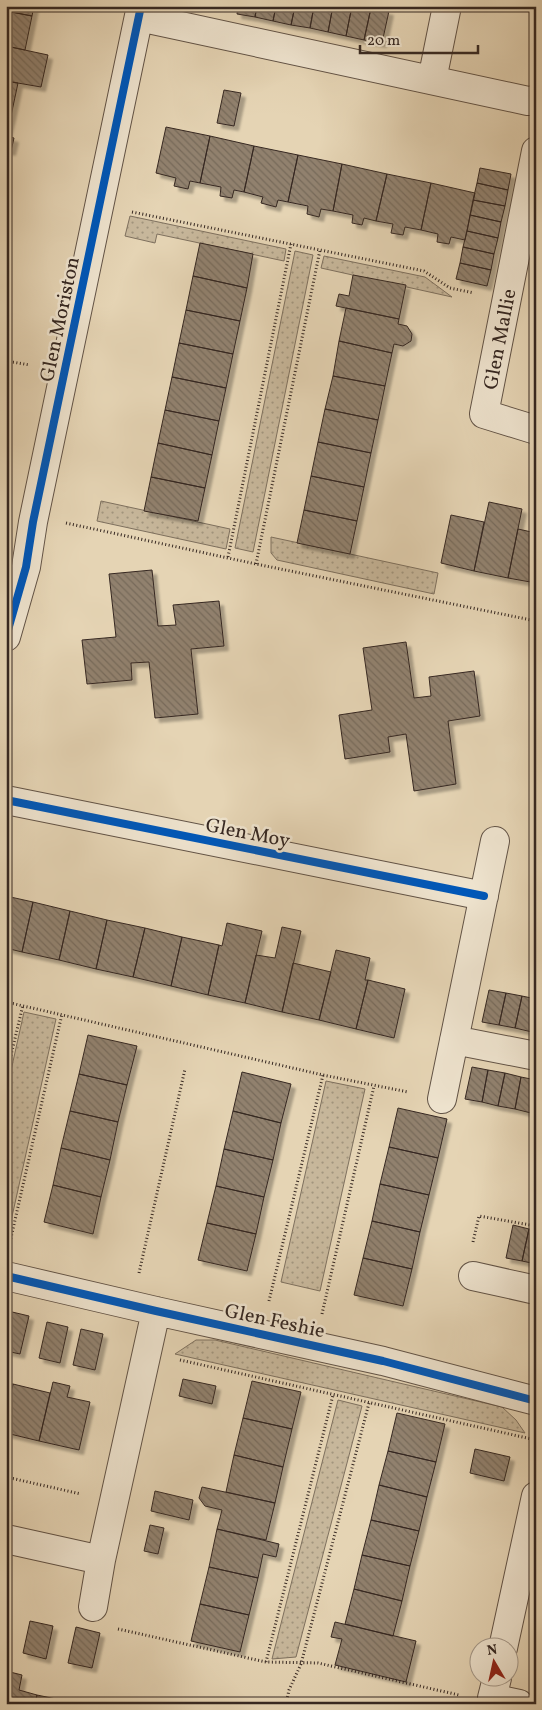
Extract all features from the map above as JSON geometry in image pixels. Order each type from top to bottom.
[{"type":"street","points":[[432,80],[447,6]]},
{"type":"street","points":[[140,11],[432,80],[528,101],[536,100]]},
{"type":"street","name":"Glen Moriston","points":[[6,637],[26,567],[33,522],[140,11]]},
{"type":"street","name":"Glen Mallie","points":[[536,151],[484,414],[536,430]]},
{"type":"street","name":"Glen Moy","points":[[6,800],[484,896]]},
{"type":"street","points":[[442,1099],[496,841]]},
{"type":"street","points":[[454,1040],[536,1056]]},
{"type":"street","name":"Glen Feshie","points":[[7,1263],[144,1308],[315,1346],[536,1401]]},
{"type":"street","points":[[473,1276],[536,1290]]},
{"type":"street","points":[[93,1607],[101,1560],[147,1353],[144,1308]]},
{"type":"street","points":[[507,1638],[525,1599],[536,1496]]},
{"type":"street","points":[[6,1539],[101,1560]]},
{"type":"street","points":[[494,1688],[519,1704]]},
{"type":"path","points":[[100,205],[424,271],[450,288],[506,300]]},
{"type":"path","points":[[228,557],[291,244]]},
{"type":"path","points":[[256,564],[320,250]]},
{"type":"path","points":[[33,522],[59,521],[256,564],[536,621]]},
{"type":"path","points":[[6,1002],[323,1075],[442,1099]]},
{"type":"path","points":[[6,1076],[23,1005]]},
{"type":"path","points":[[7,1263],[62,1014]]},
{"type":"path","points":[[144,1308],[186,1069]]},
{"type":"path","points":[[262,1334],[323,1075]]},
{"type":"path","points":[[315,1346],[374,1086]]},
{"type":"path","points":[[473,1276],[465,1272],[479,1216],[536,1226]]},
{"type":"path","points":[[147,1353],[536,1440]]},
{"type":"path","points":[[266,1662],[333,1395]]},
{"type":"path","points":[[286,1704],[289,1690],[301,1664],[369,1404]]},
{"type":"path","points":[[6,1477],[114,1502]]},
{"type":"path","points":[[93,1607],[118,1629],[266,1662],[318,1663],[455,1694],[494,1688]]},
{"type":"shaded area","points":[[130,216],[286,249],[284,261],[157,234],[155,243],[125,236]]},
{"type":"shaded area","points":[[295,251],[313,255],[253,552],[235,548]]},
{"type":"shaded area","points":[[324,256],[425,277],[452,297],[321,268]]},
{"type":"shaded area","points":[[101,501],[230,529],[226,549],[97,521]]},
{"type":"shaded area","points":[[271,537],[438,573],[434,594],[277,560],[271,553]]},
{"type":"shaded area","points":[[24,1012],[56,1019],[11,1221],[6,1220],[6,1093]]},
{"type":"shaded area","points":[[326,1081],[365,1089],[320,1291],[281,1282]]},
{"type":"shaded area","points":[[196,1340],[215,1340],[502,1407],[516,1420],[525,1433],[175,1354]]},
{"type":"shaded area","points":[[338,1400],[362,1406],[296,1657],[272,1659]]},
{"type":"building","points":[[6,6],[34,6],[32,16],[6,11]]},
{"type":"building","points":[[238,6],[257,6],[255,17],[237,14]]},
{"type":"building","points":[[257,6],[276,6],[273,21],[255,17]]},
{"type":"building","points":[[276,6],[295,6],[291,25],[273,21]]},
{"type":"building","points":[[295,6],[314,6],[310,28],[291,25]]},
{"type":"building","points":[[314,6],[333,6],[328,32],[310,28]]},
{"type":"building","points":[[333,6],[352,6],[346,36],[328,32]]},
{"type":"building","points":[[352,6],[371,8],[364,40],[346,36]]},
{"type":"building","points":[[371,8],[389,11],[382,43],[364,40]]},
{"type":"building","points":[[6,11],[32,16],[25,50],[6,46]]},
{"type":"building","points":[[6,46],[48,55],[41,87],[6,81]]},
{"type":"building","points":[[6,81],[18,83],[11,116],[6,115]]},
{"type":"building","points":[[224,90],[241,93],[234,126],[217,123]]},
{"type":"building","points":[[6,115],[11,116],[6,136]]},
{"type":"building","points":[[166,127],[210,136],[200,183],[190,181],[188,189],[174,186],[176,178],[156,173]]},
{"type":"building","points":[[6,136],[14,138],[11,151],[6,150]]},
{"type":"building","points":[[210,136],[254,146],[244,192],[234,190],[232,198],[220,196],[221,187],[200,183]]},
{"type":"building","points":[[254,146],[298,155],[288,202],[278,200],[276,207],[261,203],[263,197],[244,192]]},
{"type":"building","points":[[298,155],[342,164],[333,211],[321,209],[319,217],[307,214],[308,206],[288,202]]},
{"type":"building","points":[[342,164],[387,174],[376,221],[364,218],[362,225],[352,223],[353,215],[333,211]]},
{"type":"building","points":[[480,168],[511,174],[508,190],[477,183]]},
{"type":"building","points":[[387,174],[431,183],[421,230],[405,227],[403,235],[391,233],[393,224],[376,221]]},
{"type":"building","points":[[431,183],[475,193],[465,240],[451,237],[449,244],[437,242],[438,234],[421,230]]},
{"type":"building","points":[[477,183],[508,190],[505,206],[473,200]]},
{"type":"building","points":[[473,200],[505,206],[501,222],[470,215]]},
{"type":"building","points":[[470,215],[501,222],[498,238],[467,231]]},
{"type":"building","points":[[467,231],[498,238],[494,254],[463,247]]},
{"type":"building","points":[[200,243],[253,254],[247,288],[193,276]]},
{"type":"building","points":[[463,247],[494,254],[491,270],[460,263]]},
{"type":"building","points":[[460,263],[491,270],[487,286],[456,279]]},
{"type":"building","points":[[353,275],[406,285],[399,319],[336,306],[339,294],[349,296]]},
{"type":"building","points":[[193,276],[247,288],[240,321],[186,310]]},
{"type":"building","points":[[346,308],[399,319],[398,324],[407,326],[412,334],[411,341],[403,346],[394,344],[392,353],[339,341]]},
{"type":"building","points":[[186,310],[240,321],[233,354],[179,343]]},
{"type":"building","points":[[339,341],[392,353],[385,386],[333,376]]},
{"type":"building","points":[[179,343],[233,354],[226,388],[172,377]]},
{"type":"building","points":[[333,376],[385,386],[378,420],[325,409]]},
{"type":"building","points":[[172,377],[226,388],[219,421],[165,410]]},
{"type":"building","points":[[325,409],[378,420],[371,453],[318,442]]},
{"type":"building","points":[[165,410],[219,421],[212,455],[158,443]]},
{"type":"building","points":[[318,442],[371,453],[364,487],[311,476]]},
{"type":"building","points":[[158,443],[212,455],[205,488],[151,477]]},
{"type":"building","points":[[311,476],[364,487],[357,521],[304,510]]},
{"type":"building","points":[[151,477],[205,488],[198,521],[144,511]]},
{"type":"building","points":[[489,502],[522,509],[508,578],[474,571]]},
{"type":"building","points":[[304,510],[357,521],[350,554],[297,543]]},
{"type":"building","points":[[451,515],[484,522],[474,571],[441,563]]},
{"type":"building","points":[[518,529],[536,533],[536,583],[508,578]]},
{"type":"building","points":[[152,570],[158,626],[176,625],[173,605],[219,601],[224,646],[191,649],[198,714],[155,718],[149,662],[131,663],[132,680],[87,684],[82,640],[116,637],[109,574]]},
{"type":"building","points":[[406,642],[414,698],[431,696],[429,677],[474,671],[480,716],[448,721],[456,784],[414,791],[406,734],[388,737],[390,752],[345,759],[339,715],[372,710],[363,648]]},
{"type":"building","points":[[6,896],[33,902],[22,952],[6,948]]},
{"type":"building","points":[[33,902],[70,911],[59,960],[22,952]]},
{"type":"building","points":[[70,911],[107,920],[96,969],[59,960]]},
{"type":"building","points":[[107,920],[145,928],[133,977],[96,969]]},
{"type":"building","points":[[227,923],[262,931],[245,1003],[208,995],[219,945],[222,946]]},
{"type":"building","points":[[282,927],[301,931],[282,1012],[245,1003],[256,955],[275,958]]},
{"type":"building","points":[[145,928],[182,937],[171,986],[133,977]]},
{"type":"building","points":[[182,937],[219,945],[208,995],[171,986]]},
{"type":"building","points":[[336,950],[370,958],[365,980],[368,980],[356,1029],[319,1020]]},
{"type":"building","points":[[293,963],[331,972],[319,1020],[282,1012]]},
{"type":"building","points":[[368,980],[405,989],[394,1038],[356,1029]]},
{"type":"building","points":[[489,990],[506,993],[499,1025],[482,1022]]},
{"type":"building","points":[[506,993],[522,996],[515,1028],[499,1025]]},
{"type":"building","points":[[522,996],[536,999],[536,1014],[532,1032],[515,1028]]},
{"type":"building","points":[[88,1035],[137,1046],[127,1085],[79,1074]]},
{"type":"building","points":[[472,1067],[488,1070],[482,1102],[465,1099]]},
{"type":"building","points":[[488,1070],[505,1073],[498,1106],[482,1102]]},
{"type":"building","points":[[242,1072],[291,1084],[281,1123],[233,1111]]},
{"type":"building","points":[[505,1073],[521,1077],[515,1109],[498,1106]]},
{"type":"building","points":[[79,1074],[127,1085],[118,1122],[70,1111]]},
{"type":"building","points":[[521,1077],[536,1080],[536,1091],[531,1113],[515,1109]]},
{"type":"building","points":[[536,1091],[536,1114],[531,1113]]},
{"type":"building","points":[[398,1108],[447,1119],[438,1158],[389,1147]]},
{"type":"building","points":[[70,1111],[118,1122],[110,1160],[61,1148]]},
{"type":"building","points":[[233,1111],[281,1123],[273,1160],[224,1149]]},
{"type":"building","points":[[389,1147],[438,1158],[429,1195],[380,1184]]},
{"type":"building","points":[[61,1148],[110,1160],[101,1197],[53,1185]]},
{"type":"building","points":[[224,1149],[273,1160],[264,1197],[216,1186]]},
{"type":"building","points":[[380,1184],[429,1195],[420,1232],[372,1221]]},
{"type":"building","points":[[53,1185],[101,1197],[93,1234],[44,1222]]},
{"type":"building","points":[[216,1186],[264,1197],[256,1234],[207,1223]]},
{"type":"building","points":[[372,1221],[420,1232],[412,1269],[363,1258]]},
{"type":"building","points":[[207,1223],[256,1234],[247,1271],[198,1260]]},
{"type":"building","points":[[513,1225],[529,1229],[522,1261],[506,1258]]},
{"type":"building","points":[[529,1229],[536,1230],[536,1264],[522,1261]]},
{"type":"building","points":[[363,1258],[412,1269],[403,1306],[354,1295]]},
{"type":"building","points":[[8,1311],[29,1316],[20,1354],[6,1351],[6,1318]]},
{"type":"building","points":[[47,1322],[68,1327],[60,1363],[39,1358]]},
{"type":"building","points":[[81,1329],[103,1334],[95,1370],[73,1365]]},
{"type":"building","points":[[183,1379],[216,1386],[212,1404],[179,1396]]},
{"type":"building","points":[[252,1381],[301,1392],[292,1429],[243,1418]]},
{"type":"building","points":[[53,1382],[70,1386],[67,1397],[90,1402],[79,1450],[39,1441]]},
{"type":"building","points":[[6,1383],[13,1384],[6,1412]]},
{"type":"building","points":[[13,1384],[50,1393],[39,1441],[6,1433],[6,1412]]},
{"type":"building","points":[[397,1413],[445,1424],[436,1462],[388,1451]]},
{"type":"building","points":[[243,1418],[292,1429],[283,1467],[234,1455]]},
{"type":"building","points":[[475,1449],[510,1457],[504,1481],[470,1473]]},
{"type":"building","points":[[388,1451],[436,1462],[427,1497],[379,1485]]},
{"type":"building","points":[[234,1455],[283,1467],[275,1503],[226,1492]]},
{"type":"building","points":[[379,1485],[427,1497],[419,1531],[371,1520]]},
{"type":"building","points":[[202,1487],[275,1503],[266,1540],[217,1529],[222,1510],[205,1506],[199,1498]]},
{"type":"building","points":[[155,1491],[193,1500],[189,1520],[151,1511]]},
{"type":"building","points":[[371,1520],[419,1531],[410,1566],[362,1555]]},
{"type":"building","points":[[150,1525],[164,1528],[158,1554],[144,1551]]},
{"type":"building","points":[[217,1529],[279,1544],[276,1557],[263,1554],[258,1578],[209,1567]]},
{"type":"building","points":[[362,1555],[410,1566],[402,1601],[354,1589]]},
{"type":"building","points":[[209,1567],[258,1578],[249,1615],[200,1604]]},
{"type":"building","points":[[354,1589],[402,1601],[393,1636],[345,1624]]},
{"type":"building","points":[[200,1604],[249,1615],[240,1652],[191,1641]]},
{"type":"building","points":[[30,1621],[53,1626],[46,1659],[23,1653]]},
{"type":"building","points":[[335,1622],[416,1641],[406,1682],[335,1665],[342,1639],[331,1637]]},
{"type":"building","points":[[76,1627],[100,1633],[92,1668],[68,1663]]},
{"type":"building","points":[[6,1671],[22,1675],[19,1690],[37,1695],[35,1704],[6,1704]]},
{"type":"building","points":[[37,1695],[80,1704],[35,1704]]},
{"type":"cycle path","points":[[6,637],[26,567],[33,522],[141,6]]},
{"type":"cycle path","points":[[6,800],[484,896]]},
{"type":"cycle path","points":[[6,1276],[383,1361],[536,1401]]}]
